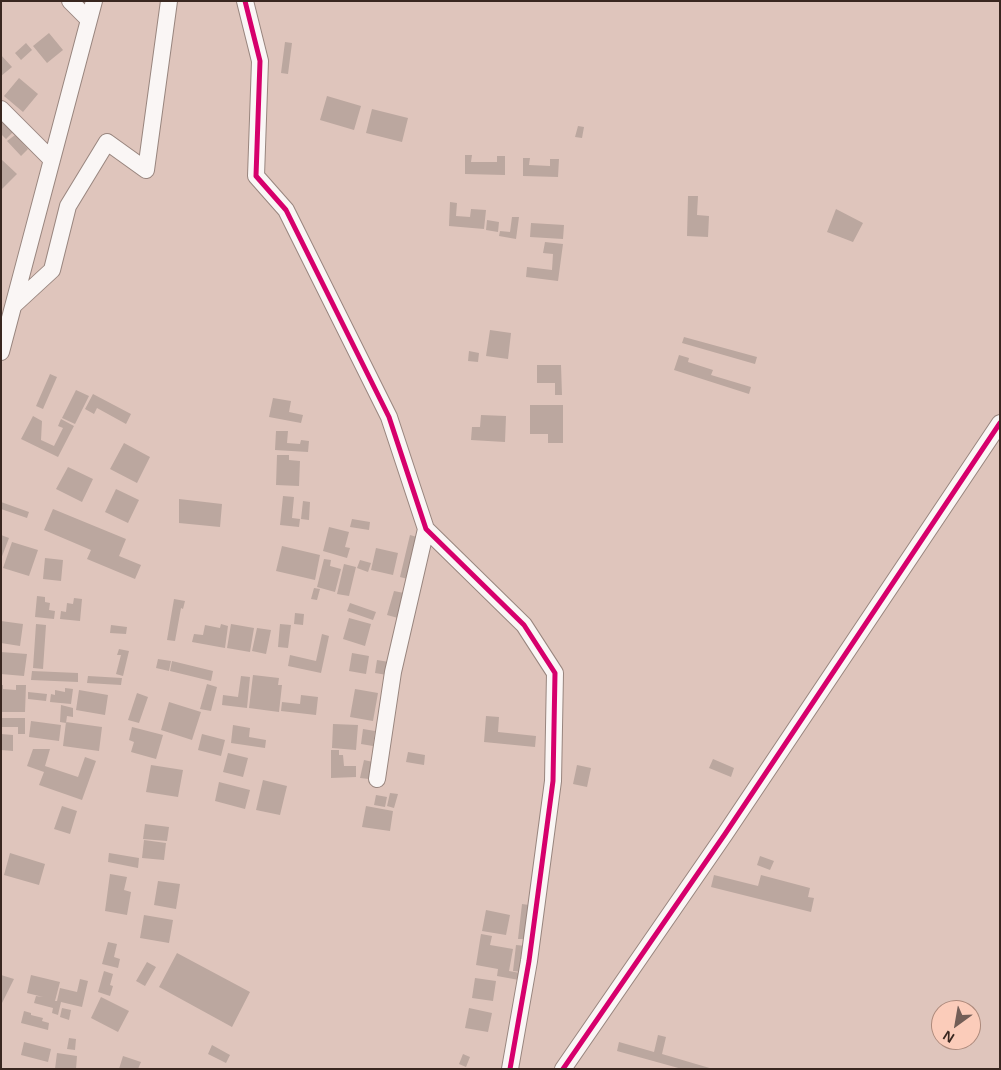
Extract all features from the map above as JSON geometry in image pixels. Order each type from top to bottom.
[{"type":"street","points":[[70,1],[89,20]]},
{"type":"street","points":[[1,352],[94,1]]},
{"type":"street","points":[[14,305],[52,270],[68,206],[106,142],[146,170],[169,1]]},
{"type":"street","points":[[245,1],[260,61],[256,176],[286,210],[389,417],[426,529],[524,625],[555,672],[553,781],[529,961],[510,1069]]},
{"type":"street","points":[[1,109],[52,160]]},
{"type":"street","points":[[563,1069],[725,834],[1000,423]]},
{"type":"street","points":[[377,779],[393,672],[426,529]]},
{"type":"building","points":[[49,33],[63,50],[47,63],[33,46]]},
{"type":"building","points":[[285,42],[292,43],[288,74],[281,73]]},
{"type":"building","points":[[26,43],[32,50],[21,60],[15,53]]},
{"type":"building","points":[[1,55],[12,67],[1,76]]},
{"type":"building","points":[[19,78],[38,94],[23,112],[4,96]]},
{"type":"building","points":[[327,96],[361,106],[354,130],[320,120]]},
{"type":"building","points":[[372,109],[408,118],[402,142],[366,133]]},
{"type":"building","points":[[1,119],[13,132],[6,139],[1,134]]},
{"type":"building","points":[[578,126],[584,127],[582,138],[575,137]]},
{"type":"building","points":[[15,135],[28,149],[21,156],[7,141]]},
{"type":"building","points":[[465,155],[472,155],[471,162],[497,162],[497,156],[505,156],[505,175],[465,174]]},
{"type":"building","points":[[523,158],[530,158],[529,165],[550,166],[550,159],[559,159],[558,177],[523,176]]},
{"type":"building","points":[[1,159],[17,174],[1,190]]},
{"type":"building","points":[[688,196],[698,196],[697,215],[709,216],[708,237],[687,236]]},
{"type":"building","points":[[450,202],[457,203],[456,216],[470,217],[471,209],[486,210],[484,229],[449,226]]},
{"type":"building","points":[[836,209],[863,223],[853,242],[827,232]]},
{"type":"building","points":[[512,217],[519,217],[516,239],[499,236],[500,231],[510,232]]},
{"type":"building","points":[[487,220],[499,222],[498,232],[486,230]]},
{"type":"building","points":[[531,223],[564,225],[563,239],[530,237]]},
{"type":"building","points":[[545,242],[563,244],[558,281],[526,277],[527,267],[552,270],[553,254],[543,253]]},
{"type":"building","points":[[490,330],[511,333],[508,359],[486,356]]},
{"type":"building","points":[[684,337],[757,357],[755,364],[682,343]]},
{"type":"building","points":[[469,351],[479,353],[478,362],[468,361]]},
{"type":"building","points":[[679,355],[689,358],[688,362],[713,370],[711,375],[751,387],[749,394],[674,370]]},
{"type":"building","points":[[537,365],[561,365],[562,395],[555,395],[555,383],[537,383]]},
{"type":"building","points":[[50,374],[57,377],[43,409],[36,406]]},
{"type":"building","points":[[76,390],[89,396],[75,424],[62,418]]},
{"type":"building","points":[[93,394],[131,414],[126,424],[97,408],[94,414],[85,409]]},
{"type":"building","points":[[273,398],[291,401],[289,412],[303,415],[301,423],[269,417]]},
{"type":"building","points":[[530,405],[563,405],[563,443],[548,443],[548,434],[530,434]]},
{"type":"building","points":[[481,415],[506,416],[505,442],[471,440],[472,427],[480,427]]},
{"type":"building","points":[[33,416],[42,421],[41,440],[54,446],[63,428],[58,426],[61,419],[74,426],[58,457],[21,439]]},
{"type":"building","points":[[276,431],[288,431],[287,443],[300,444],[301,440],[309,441],[308,452],[275,450]]},
{"type":"building","points":[[124,443],[150,457],[137,483],[110,469]]},
{"type":"building","points":[[277,455],[289,455],[289,460],[300,461],[299,486],[276,485]]},
{"type":"building","points":[[68,467],[93,479],[82,502],[56,489]]},
{"type":"building","points":[[116,489],[139,500],[128,523],[105,512]]},
{"type":"building","points":[[283,496],[294,497],[292,518],[300,519],[299,527],[280,525]]},
{"type":"building","points":[[179,499],[222,504],[220,527],[179,523]]},
{"type":"building","points":[[303,501],[310,502],[309,520],[301,519]]},
{"type":"building","points":[[1,502],[29,512],[27,518],[1,509]]},
{"type":"building","points":[[53,509],[126,539],[119,556],[141,565],[135,579],[87,559],[91,550],[44,530]]},
{"type":"building","points":[[352,519],[370,522],[369,530],[350,527]]},
{"type":"building","points":[[329,527],[349,532],[345,547],[350,548],[347,558],[323,551]]},
{"type":"building","points":[[1,535],[9,538],[1,559]]},
{"type":"building","points":[[410,535],[417,537],[408,579],[400,577]]},
{"type":"building","points":[[12,542],[38,550],[29,576],[3,568]]},
{"type":"building","points":[[282,546],[320,555],[315,580],[276,571]]},
{"type":"building","points":[[376,548],[398,553],[393,575],[371,570]]},
{"type":"building","points":[[45,558],[63,560],[61,581],[43,579]]},
{"type":"building","points":[[324,559],[331,560],[330,566],[341,569],[335,592],[317,587]]},
{"type":"building","points":[[360,560],[371,563],[368,572],[357,568]]},
{"type":"building","points":[[344,564],[356,567],[349,596],[337,594]]},
{"type":"building","points":[[314,588],[320,589],[317,600],[311,599]]},
{"type":"building","points":[[394,591],[404,593],[398,618],[387,615]]},
{"type":"building","points":[[37,596],[45,597],[45,602],[50,603],[49,610],[55,611],[54,619],[35,617]]},
{"type":"building","points":[[74,598],[82,599],[80,621],[60,619],[61,611],[66,612],[67,603],[73,604]]},
{"type":"building","points":[[174,599],[185,601],[183,609],[181,608],[175,641],[167,640]]},
{"type":"building","points":[[350,603],[376,612],[373,620],[347,611]]},
{"type":"building","points":[[295,613],[304,614],[303,625],[294,624]]},
{"type":"building","points":[[349,618],[371,624],[365,646],[343,639]]},
{"type":"building","points":[[1,621],[23,624],[20,646],[1,643]]},
{"type":"building","points":[[36,624],[46,625],[43,669],[33,668]]},
{"type":"building","points":[[221,624],[228,626],[225,648],[192,642],[194,634],[203,635],[205,625],[220,628]]},
{"type":"building","points":[[231,624],[254,628],[250,652],[227,648]]},
{"type":"building","points":[[280,624],[291,625],[288,648],[278,647]]},
{"type":"building","points":[[111,625],[127,627],[126,634],[110,633]]},
{"type":"building","points":[[257,628],[271,630],[266,654],[252,651]]},
{"type":"building","points":[[322,634],[329,636],[321,673],[288,666],[290,655],[316,661]]},
{"type":"building","points":[[119,649],[129,651],[123,676],[116,674],[121,655],[117,655]]},
{"type":"building","points":[[1,652],[27,654],[24,676],[1,674]]},
{"type":"building","points":[[352,653],[369,656],[366,674],[349,671]]},
{"type":"building","points":[[158,659],[171,661],[169,671],[156,668]]},
{"type":"building","points":[[377,660],[389,662],[387,675],[375,673]]},
{"type":"building","points":[[172,661],[213,671],[211,681],[170,671]]},
{"type":"building","points":[[32,671],[78,673],[78,682],[31,680]]},
{"type":"building","points":[[253,675],[279,678],[278,685],[282,685],[279,712],[249,708]]},
{"type":"building","points":[[88,676],[122,678],[121,685],[87,683]]},
{"type":"building","points":[[241,676],[250,677],[247,708],[222,705],[223,695],[238,697]]},
{"type":"building","points":[[207,684],[217,687],[211,711],[200,709]]},
{"type":"building","points":[[1,685],[3,685],[3,689],[16,690],[16,685],[26,685],[25,712],[1,712]]},
{"type":"building","points":[[65,688],[73,689],[71,704],[50,702],[51,694],[55,695],[55,690],[65,692]]},
{"type":"building","points":[[355,689],[378,693],[373,721],[350,717]]},
{"type":"building","points":[[79,690],[108,695],[105,715],[76,710]]},
{"type":"building","points":[[28,692],[47,694],[46,701],[28,699]]},
{"type":"building","points":[[137,693],[148,697],[139,723],[128,720]]},
{"type":"building","points":[[301,695],[318,697],[316,715],[281,711],[282,702],[300,704]]},
{"type":"building","points":[[169,702],[201,712],[192,740],[161,730]]},
{"type":"building","points":[[61,705],[73,708],[73,717],[67,716],[66,723],[60,722]]},
{"type":"building","points":[[486,716],[499,717],[498,732],[536,736],[535,747],[484,742]]},
{"type":"building","points":[[1,718],[25,718],[25,734],[18,734],[18,727],[1,727]]},
{"type":"building","points":[[31,721],[61,725],[59,741],[29,737]]},
{"type":"building","points":[[66,722],[102,727],[99,751],[63,746]]},
{"type":"building","points":[[333,724],[358,725],[356,750],[332,748]]},
{"type":"building","points":[[233,725],[250,728],[249,737],[266,740],[265,748],[231,743]]},
{"type":"building","points":[[132,727],[163,735],[156,759],[131,752],[134,742],[129,740]]},
{"type":"building","points":[[363,729],[375,731],[373,746],[361,744]]},
{"type":"building","points":[[1,734],[13,735],[13,751],[1,750]]},
{"type":"building","points":[[202,734],[225,740],[221,756],[198,750]]},
{"type":"building","points":[[33,749],[50,749],[45,766],[78,777],[85,757],[96,761],[82,800],[39,785],[44,772],[27,766]]},
{"type":"building","points":[[331,750],[339,750],[339,755],[343,755],[344,766],[356,766],[356,777],[331,778]]},
{"type":"building","points":[[408,752],[425,755],[424,765],[406,762]]},
{"type":"building","points":[[228,753],[248,758],[243,777],[223,772]]},
{"type":"building","points":[[713,759],[734,768],[731,777],[709,768]]},
{"type":"building","points":[[364,760],[373,762],[369,779],[360,778]]},
{"type":"building","points":[[151,765],[183,770],[178,797],[146,792]]},
{"type":"building","points":[[577,765],[591,768],[587,787],[573,784]]},
{"type":"building","points":[[263,780],[287,786],[280,815],[256,810]]},
{"type":"building","points":[[219,782],[250,790],[245,809],[215,801]]},
{"type":"building","points":[[390,793],[398,794],[394,808],[387,806]]},
{"type":"building","points":[[376,795],[387,797],[385,807],[374,805]]},
{"type":"building","points":[[62,806],[77,811],[70,834],[54,829]]},
{"type":"building","points":[[366,806],[393,811],[390,831],[362,827]]},
{"type":"building","points":[[145,824],[169,827],[167,841],[143,839]]},
{"type":"building","points":[[144,840],[166,843],[164,860],[142,858]]},
{"type":"building","points":[[10,853],[45,864],[39,885],[4,875]]},
{"type":"building","points":[[109,853],[139,858],[138,868],[108,862]]},
{"type":"building","points":[[760,856],[774,861],[770,870],[757,865]]},
{"type":"building","points":[[110,874],[127,877],[124,890],[131,892],[127,915],[105,911]]},
{"type":"building","points":[[714,875],[758,886],[761,875],[810,888],[808,897],[814,898],[811,912],[711,887]]},
{"type":"building","points":[[158,881],[180,884],[176,909],[154,905]]},
{"type":"building","points":[[522,904],[529,905],[525,939],[518,939]]},
{"type":"building","points":[[486,910],[510,915],[506,935],[482,931]]},
{"type":"building","points":[[144,915],[173,920],[169,943],[140,938]]},
{"type":"building","points":[[481,934],[492,936],[490,945],[513,949],[509,971],[520,973],[519,980],[497,976],[498,969],[476,965]]},
{"type":"building","points":[[108,942],[117,944],[114,957],[120,959],[118,968],[102,964]]},
{"type":"building","points":[[516,945],[526,946],[522,972],[513,971]]},
{"type":"building","points":[[177,953],[250,992],[232,1027],[159,987]]},
{"type":"building","points":[[147,962],[156,967],[145,986],[136,981]]},
{"type":"building","points":[[104,971],[113,974],[110,985],[113,986],[110,996],[98,992]]},
{"type":"building","points":[[1,975],[14,979],[1,1005]]},
{"type":"building","points":[[31,975],[60,982],[55,1001],[57,1001],[60,988],[77,992],[80,979],[88,981],[82,1007],[61,1002],[58,1015],[52,1013],[53,1008],[34,1003],[36,996],[43,997],[27,993]]},
{"type":"building","points":[[475,978],[496,981],[493,1001],[472,998]]},
{"type":"building","points":[[101,997],[129,1011],[118,1032],[91,1018]]},
{"type":"building","points":[[62,1008],[71,1010],[69,1020],[60,1017]]},
{"type":"building","points":[[469,1008],[492,1013],[488,1032],[465,1028]]},
{"type":"building","points":[[24,1011],[43,1018],[42,1021],[49,1023],[48,1030],[21,1023]]},
{"type":"building","points":[[658,1035],[666,1037],[662,1054],[713,1069],[682,1069],[617,1051],[619,1042],[654,1052]]},
{"type":"building","points":[[69,1038],[76,1039],[75,1050],[67,1049]]},
{"type":"building","points":[[24,1042],[51,1049],[48,1062],[21,1055]]},
{"type":"building","points":[[212,1045],[230,1055],[226,1063],[208,1054]]},
{"type":"building","points":[[57,1053],[77,1056],[76,1069],[55,1069]]},
{"type":"building","points":[[463,1054],[470,1057],[466,1067],[459,1064]]},
{"type":"building","points":[[123,1056],[141,1062],[138,1069],[119,1069]]},
{"type":"cycle path","points":[[245,1],[260,61],[256,176],[286,210],[389,417],[426,529],[524,625],[555,673],[553,781],[529,961],[510,1069]]},
{"type":"cycle path","points":[[563,1069],[725,834],[1000,423]]}]
